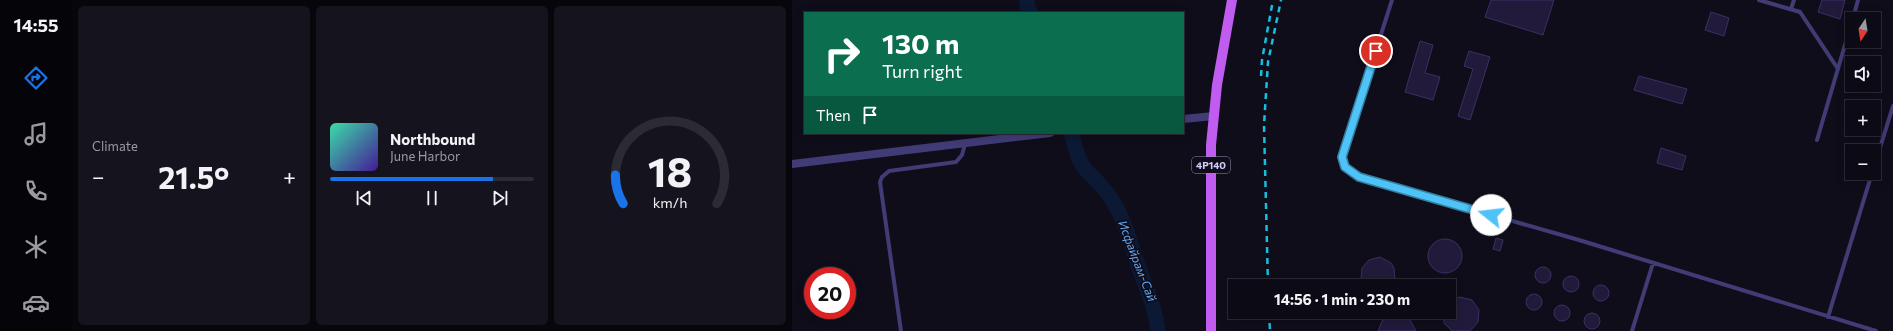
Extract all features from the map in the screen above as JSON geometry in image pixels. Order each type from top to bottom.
[{"type":"main road","name":"4P140","points":[[1211,331],[1211,146],[1217,85],[1232,0]]},
{"type":"street","points":[[1184,119],[1214,116]]},
{"type":"street","points":[[792,164],[1039,134]]},
{"type":"lane","points":[[1392,0],[1342,157],[1345,167],[1359,177],[1653,263],[1876,331]]},
{"type":"lane","points":[[1759,0],[1800,12],[1838,69]]},
{"type":"lane","points":[[1791,9],[1794,0]]},
{"type":"lane","points":[[1854,12],[1858,0]]},
{"type":"lane","points":[[1817,140],[1845,44]]},
{"type":"lane","points":[[1881,145],[1893,106]]},
{"type":"lane","points":[[901,331],[880,182],[882,177],[889,171],[956,162],[962,155],[965,143]]},
{"type":"lane","points":[[1828,317],[1870,180]]},
{"type":"lane","points":[[1632,331],[1653,263]]},
{"type":"building","points":[[1491,0],[1554,0],[1543,35],[1485,17]]},
{"type":"building","points":[[1822,0],[1845,0],[1840,19],[1818,12]]},
{"type":"building","points":[[1711,12],[1729,18],[1724,36],[1705,30]]},
{"type":"building","points":[[1420,41],[1433,45],[1425,73],[1440,77],[1433,100],[1405,92]]},
{"type":"building","points":[[1469,51],[1490,57],[1470,120],[1458,116],[1473,69],[1464,66]]},
{"type":"building","points":[[1639,76],[1687,89],[1682,104],[1634,90]]},
{"type":"building","points":[[1661,148],[1686,156],[1682,170],[1657,163]]},
{"type":"building","points":[[1496,238],[1503,240],[1500,251],[1493,249]]},
{"type":"building","points":[[1448,239],[1457,244],[1461,249],[1461,263],[1457,268],[1452,272],[1442,273],[1438,272],[1429,263],[1428,253],[1429,249],[1438,240]]},
{"type":"building","points":[[1380,257],[1391,263],[1394,268],[1395,279],[1361,279],[1362,268],[1369,260]]},
{"type":"building","points":[[1543,267],[1550,272],[1551,275],[1546,282],[1543,283],[1536,278],[1535,275],[1540,268]]},
{"type":"building","points":[[1571,276],[1578,281],[1579,284],[1574,291],[1571,292],[1564,287],[1563,284],[1568,277]]},
{"type":"building","points":[[1601,285],[1608,290],[1609,293],[1604,300],[1601,301],[1594,296],[1593,293],[1598,286]]},
{"type":"building","points":[[1534,294],[1541,299],[1542,302],[1537,309],[1534,310],[1527,305],[1526,302],[1531,295]]},
{"type":"building","points":[[1460,297],[1472,300],[1479,310],[1478,322],[1470,331],[1452,331],[1444,323],[1444,319],[1456,319],[1456,298]]},
{"type":"building","points":[[1562,305],[1569,310],[1570,313],[1565,320],[1562,321],[1555,316],[1554,313],[1559,306]]},
{"type":"building","points":[[1592,313],[1599,318],[1600,321],[1595,328],[1592,329],[1585,324],[1584,321],[1589,314]]},
{"type":"building","points":[[1386,319],[1408,319],[1416,331],[1378,331],[1382,321]]},
{"type":"waterway","name":"Исфайрам-Сай","points":[[1027,0],[1027,7],[1030,12]]},
{"type":"waterway","name":"Исфайрам-Сай","points":[[1071,134],[1078,157],[1083,166],[1107,193],[1115,204],[1122,218],[1152,302],[1158,331]]},
{"type":"railway","points":[[1261,76],[1262,60],[1273,0]]},
{"type":"railway","points":[[1268,279],[1264,125],[1268,62],[1281,0]]},
{"type":"railway","points":[[1269,319],[1270,331]]},
{"type":"route","points":[[1376,51],[1342,157],[1345,167],[1359,177],[1491,215]]}]
